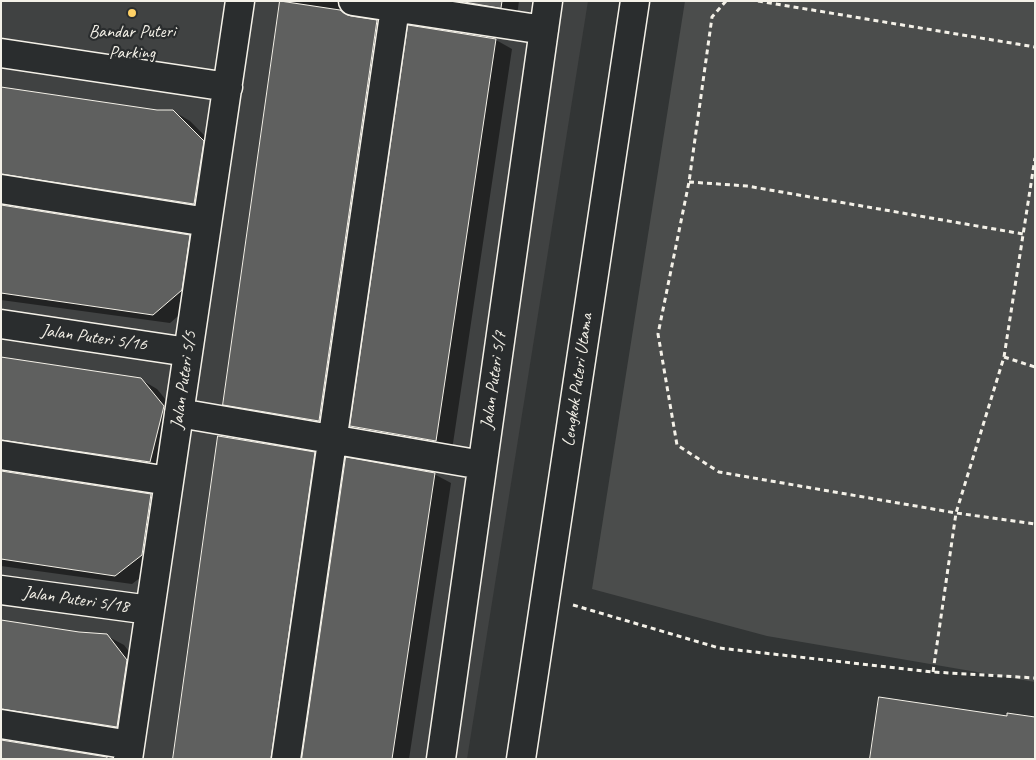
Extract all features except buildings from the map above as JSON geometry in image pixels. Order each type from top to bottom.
[{"type":"street","name":"Jalan Puteri 5/5","points":[[129,752],[240,1]]},
{"type":"street","points":[[353,1],[396,5],[544,30]]},
{"type":"street","name":"Jalan Puteri 5/7","points":[[440,759],[548,1]]},
{"type":"street","name":"Lengkok Puteri Utama","points":[[521,759],[634,1]]},
{"type":"street","points":[[286,759],[396,5]]},
{"type":"street","points":[[1,53],[228,87]]},
{"type":"street","points":[[1,189],[207,222]]},
{"type":"street","name":"Jalan Puteri 5/16","points":[[1,324],[188,352]]},
{"type":"street","points":[[179,413],[482,465]]},
{"type":"street","points":[[1,455],[169,480]]},
{"type":"street","name":"Jalan Puteri 5/18","points":[[1,590],[150,610]]},
{"type":"street","points":[[1,724],[129,752]]},
{"type":"path","points":[[726,1],[712,17],[688,182],[658,334],[677,445],[719,472],[956,513],[1035,524]]},
{"type":"path","points":[[758,1],[1035,46]]},
{"type":"path","points":[[933,672],[956,513],[1004,357],[1035,158]]},
{"type":"path","points":[[688,182],[747,186],[1023,234]]},
{"type":"path","points":[[1004,357],[1035,366]]},
{"type":"path","points":[[546,598],[608,614],[719,648],[933,672],[1035,678]]},
{"type":"shaded area","points":[[1,1],[588,1],[467,759],[1,759]]},
{"type":"shaded area","points":[[685,1],[1035,1],[1035,682],[767,636],[592,589]]},
{"type":"place","name":"Bandar Puteri Parking","points":[[132,13]]}]
